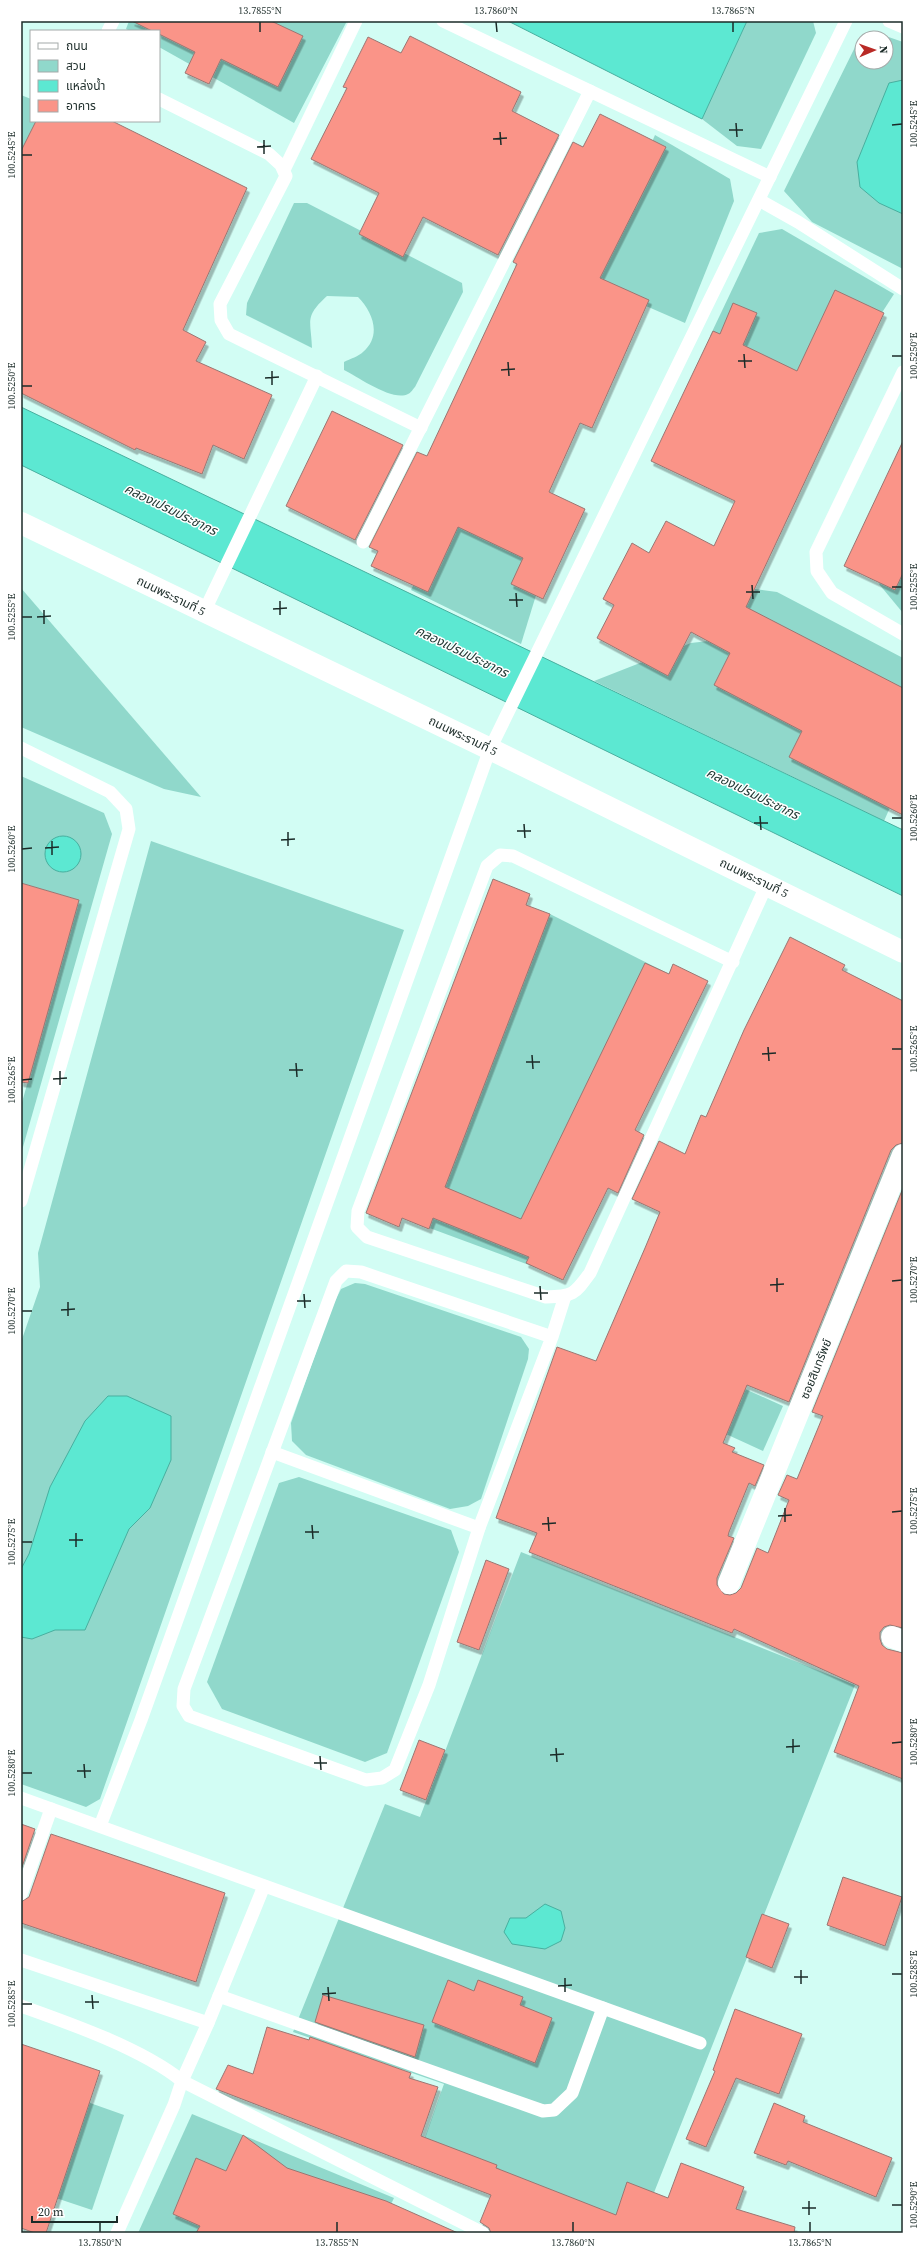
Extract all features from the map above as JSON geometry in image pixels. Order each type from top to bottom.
[{"type":"main road","name":"ถนนพระรามที่ 5","points":[[21,523],[490,749],[903,952]]},
{"type":"main road","name":"ซอยสินทรัพย์","points":[[729,1583],[903,1155]]},
{"type":"lane","points":[[108,30],[113,21]]},
{"type":"lane","points":[[284,170],[356,21]]},
{"type":"lane","points":[[443,21],[770,177]]},
{"type":"lane","points":[[100,1826],[141,1720],[490,749],[846,21]]},
{"type":"lane","points":[[889,21],[903,27]]},
{"type":"lane","points":[[362,542],[590,91]]},
{"type":"lane","points":[[160,100],[269,154],[281,165],[286,176],[220,304],[221,320],[230,334],[420,428]]},
{"type":"lane","points":[[759,200],[798,222],[903,289]]},
{"type":"lane","points":[[903,372],[816,552],[817,571],[832,593],[903,634]]},
{"type":"lane","points":[[204,612],[316,376]]},
{"type":"lane","points":[[21,748],[110,792],[126,809],[129,829],[21,1201]]},
{"type":"lane","points":[[733,962],[513,856],[500,855],[487,866],[358,1211],[357,1227],[367,1237],[546,1297],[565,1296],[577,1292],[590,1273],[733,962],[767,884]]},
{"type":"lane","points":[[552,1337],[361,1272],[346,1271],[336,1280],[184,1689],[183,1706],[189,1716],[366,1780],[382,1778],[395,1770],[429,1686],[479,1528],[552,1337],[565,1296]]},
{"type":"lane","points":[[272,1452],[479,1528]]},
{"type":"lane","points":[[21,1798],[700,2043]]},
{"type":"lane","points":[[21,1894],[51,1809]]},
{"type":"lane","points":[[117,2233],[174,2105],[182,2081],[208,2023],[264,1886]]},
{"type":"lane","points":[[21,1960],[208,2023]]},
{"type":"lane","points":[[219,1996],[543,2110],[554,2110],[572,2093],[603,2008]]},
{"type":"lane","points":[[21,2006],[130,2050],[173,2073],[182,2081],[483,2233]]},
{"type":"green space","points":[[129,21],[347,21],[294,123],[160,48],[160,30],[126,29]]},
{"type":"green space","points":[[747,21],[813,21],[816,33],[761,149],[737,146],[702,119]]},
{"type":"green space","points":[[894,39],[903,42],[903,269],[812,222],[784,191],[854,49],[854,70],[894,70]]},
{"type":"green space","points":[[21,95],[30,99],[30,122],[58,122],[21,203]]},
{"type":"green space","points":[[655,135],[730,179],[734,201],[685,323],[591,282]]},
{"type":"green space","points":[[294,203],[307,203],[462,283],[463,292],[415,387],[411,392],[402,396],[394,395],[366,383],[344,370],[344,362],[357,356],[369,346],[374,332],[368,310],[358,297],[327,296],[320,303],[310,319],[312,348],[246,315],[247,303]]},
{"type":"green space","points":[[782,229],[894,294],[874,325],[808,382],[710,336],[759,233]]},
{"type":"green space","points":[[460,488],[553,540],[521,644],[411,590]]},
{"type":"green space","points":[[903,518],[903,613],[879,584]]},
{"type":"green space","points":[[21,588],[201,797],[164,789],[21,727]]},
{"type":"green space","points":[[755,589],[777,592],[903,658],[903,778],[884,821],[594,681],[691,643],[725,639]]},
{"type":"green space","points":[[21,776],[104,813],[112,834],[21,1154],[21,1106],[79,900],[21,883]]},
{"type":"green space","points":[[151,841],[404,930],[100,1799],[86,1807],[21,1784],[21,1342],[40,1287],[38,1253]]},
{"type":"green space","points":[[550,914],[669,974],[540,1269],[416,1223]]},
{"type":"green space","points":[[355,1283],[365,1284],[521,1337],[529,1349],[528,1359],[481,1499],[468,1506],[450,1509],[306,1455],[292,1441],[291,1423],[332,1307],[341,1289]]},
{"type":"green space","points":[[667,1354],[783,1406],[763,1451],[715,1429]]},
{"type":"green space","points":[[299,1477],[451,1530],[459,1552],[387,1753],[365,1762],[222,1709],[207,1682],[279,1483]]},
{"type":"green space","points":[[521,1552],[855,1685],[638,2233],[422,2145],[444,2084],[293,2032],[385,1804],[420,1817]]},
{"type":"green space","points":[[62,2093],[124,2115],[92,2210],[29,2189]]},
{"type":"green space","points":[[192,2114],[394,2198],[377,2233],[138,2233]]},
{"type":"water","points":[[508,21],[747,21],[702,119]]},
{"type":"water","points":[[903,80],[903,214],[879,203],[860,187],[857,162],[889,83]]},
{"type":"water","name":"คลองเปรมประชากร","points":[[21,407],[903,830],[903,896],[21,465]]},
{"type":"water","points":[[63,836],[73,839],[78,844],[81,854],[78,864],[73,869],[63,872],[53,869],[48,864],[45,854],[48,844],[53,839]]},
{"type":"water","points":[[108,1396],[127,1396],[171,1416],[171,1460],[150,1508],[129,1529],[85,1630],[55,1630],[32,1639],[21,1637],[21,1569],[29,1554],[50,1487],[85,1421]]},
{"type":"water","points":[[545,1904],[561,1911],[565,1928],[561,1941],[545,1949],[512,1944],[504,1932],[510,1918],[526,1918]]},
{"type":"building","points":[[132,21],[271,21],[303,36],[278,87],[221,59],[209,84],[185,73],[195,52],[160,34],[160,30],[150,30]]},
{"type":"building","points":[[410,36],[521,92],[512,111],[559,135],[498,255],[423,217],[403,257],[359,234],[379,193],[311,159],[347,88],[343,87],[368,37],[401,53]]},
{"type":"building","points":[[600,114],[666,147],[600,278],[649,300],[592,428],[580,423],[549,492],[585,509],[543,599],[511,584],[523,558],[458,527],[428,592],[371,566],[378,551],[369,547],[417,452],[427,456],[517,264],[513,262],[573,142],[583,147]]},
{"type":"building","points":[[36,122],[114,122],[247,188],[183,330],[206,342],[196,361],[272,395],[244,459],[213,445],[202,474],[136,448],[135,450],[21,393],[21,151]]},
{"type":"building","points":[[835,290],[884,313],[746,607],[903,688],[903,815],[789,757],[802,731],[714,685],[730,653],[691,632],[668,676],[597,638],[614,605],[603,599],[632,543],[649,553],[666,521],[714,546],[735,501],[651,461],[713,331],[720,334],[733,303],[757,313],[743,345],[797,371]]},
{"type":"building","points":[[332,411],[403,445],[355,540],[286,506]]},
{"type":"building","points":[[903,441],[903,573],[895,590],[844,566]]},
{"type":"building","points":[[493,879],[530,894],[526,905],[550,914],[445,1187],[521,1219],[645,963],[669,974],[673,964],[708,981],[635,1130],[644,1135],[618,1193],[608,1188],[563,1280],[526,1263],[529,1257],[433,1218],[429,1229],[402,1218],[399,1227],[366,1213]]},
{"type":"building","points":[[21,883],[79,900],[28,1083],[21,1082]]},
{"type":"building","points":[[790,937],[845,965],[842,970],[903,1001],[903,1143],[896,1145],[891,1150],[789,1402],[747,1385],[723,1443],[735,1448],[732,1452],[764,1465],[755,1486],[749,1483],[729,1532],[728,1536],[734,1538],[717,1578],[717,1585],[724,1594],[730,1595],[736,1593],[741,1588],[757,1548],[768,1553],[789,1500],[778,1495],[787,1475],[797,1479],[823,1416],[812,1412],[903,1188],[903,1628],[890,1625],[884,1627],[880,1632],[880,1639],[882,1645],[887,1649],[903,1653],[903,1779],[834,1752],[859,1686],[734,1629],[732,1633],[529,1552],[537,1533],[496,1518],[557,1347],[596,1361],[645,1248],[660,1212],[632,1199],[659,1141],[685,1154],[701,1115],[706,1117],[744,1030]]},
{"type":"building","points":[[486,1560],[509,1569],[479,1650],[457,1642]]},
{"type":"building","points":[[419,1740],[445,1750],[426,1800],[400,1790]]},
{"type":"building","points":[[21,1824],[35,1829],[21,1870]]},
{"type":"building","points":[[51,1834],[225,1893],[196,1982],[21,1923],[21,1902],[29,1897]]},
{"type":"building","points":[[843,1877],[902,1897],[885,1946],[827,1925]]},
{"type":"building","points":[[762,1914],[789,1924],[772,1968],[746,1957]]},
{"type":"building","points":[[448,1980],[474,1991],[478,1980],[523,1997],[520,2005],[552,2018],[535,2063],[432,2022]]},
{"type":"building","points":[[323,1995],[424,2025],[415,2057],[315,2022]]},
{"type":"building","points":[[735,2009],[802,2034],[779,2094],[736,2078],[706,2147],[686,2139],[715,2071],[713,2070]]},
{"type":"building","points":[[267,2027],[309,2040],[310,2037],[411,2073],[409,2078],[438,2087],[421,2136],[497,2165],[496,2168],[616,2215],[627,2182],[668,2198],[681,2163],[744,2187],[736,2209],[795,2227],[794,2233],[491,2233],[489,2228],[480,2222],[491,2195],[216,2089],[228,2065],[253,2074]]},
{"type":"building","points":[[21,2044],[100,2071],[46,2233],[35,2233],[21,2228]]},
{"type":"building","points":[[774,2103],[805,2116],[803,2122],[892,2158],[876,2197],[788,2161],[786,2165],[754,2153]]},
{"type":"building","points":[[243,2135],[287,2168],[386,2201],[458,2233],[196,2233],[200,2226],[173,2214],[196,2158],[226,2171]]}]
